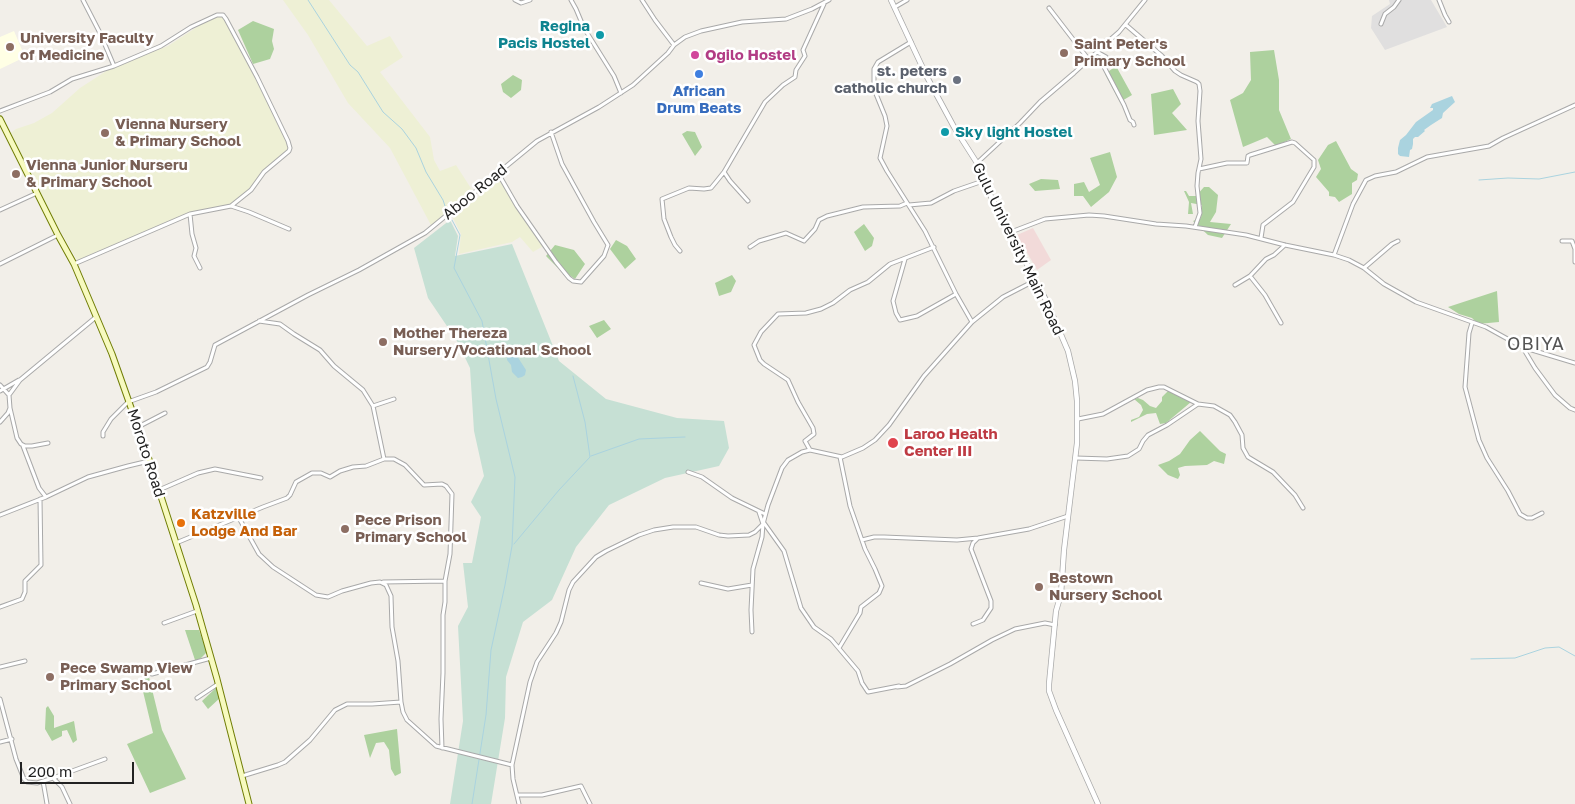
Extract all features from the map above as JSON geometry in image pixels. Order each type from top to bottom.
[{"type":"main road","name":"Moroto Road","points":[[0,119],[36,193],[74,264],[112,354],[149,461],[197,611],[249,804]]},
{"type":"street","points":[[83,0],[114,66]]},
{"type":"street","points":[[515,0],[521,3],[530,0]]},
{"type":"street","points":[[570,0],[584,28],[614,76],[621,93]]},
{"type":"street","points":[[642,0],[674,45]]},
{"type":"street","name":"Aboo Road","points":[[128,402],[156,392],[204,369],[210,362],[214,345],[415,240],[537,141],[599,107],[632,85],[685,37],[701,31],[742,22],[786,19],[829,0]]},
{"type":"street","name":"Gulu University Main Road","points":[[891,0],[927,77],[954,127],[977,163],[978,172],[1036,280],[1068,351],[1075,382],[1078,419],[1076,458],[1064,550],[1061,594],[1056,611],[1049,671],[1049,691],[1098,804]]},
{"type":"street","points":[[895,7],[907,0]]},
{"type":"street","points":[[977,163],[1040,102],[1126,25],[1145,0]]},
{"type":"street","points":[[1381,24],[1385,14],[1399,0]]},
{"type":"street","points":[[1439,0],[1450,22]]},
{"type":"street","points":[[680,251],[671,237],[664,219],[662,199],[689,188],[711,188],[724,172],[765,102],[783,85],[795,77],[796,70],[805,56],[803,50],[824,3]]},
{"type":"street","points":[[1050,8],[1089,60]]},
{"type":"street","points":[[0,111],[50,92],[72,79],[114,66],[161,46],[191,27],[215,16],[223,15],[226,19],[258,77],[290,148],[289,151],[264,172],[251,190],[231,206],[190,214],[74,264]]},
{"type":"street","points":[[1126,25],[1162,56],[1175,71],[1198,83],[1200,91],[1198,121],[1201,159],[1197,186],[1200,213],[1195,227]]},
{"type":"street","points":[[911,42],[878,62],[874,74],[874,89],[887,126],[880,158],[934,247],[956,294],[972,322]]},
{"type":"street","points":[[1097,52],[1106,57],[1103,65],[1134,125]]},
{"type":"street","points":[[1334,255],[1353,204],[1366,180],[1374,176],[1396,172],[1427,158],[1489,146],[1575,105]]},
{"type":"street","points":[[498,173],[517,206],[556,262],[569,278],[576,282],[581,282],[604,256],[608,245],[562,164],[551,132]]},
{"type":"street","points":[[1199,169],[1227,163],[1247,164],[1248,156],[1250,155],[1292,142],[1314,160],[1314,167],[1293,202],[1262,225],[1261,238]]},
{"type":"street","points":[[724,172],[748,201]]},
{"type":"street","points":[[750,247],[759,241],[786,233],[804,241],[815,229],[819,220],[828,216],[863,207],[900,206],[931,202],[954,191],[984,181]]},
{"type":"street","points":[[0,210],[36,193]]},
{"type":"street","points":[[231,206],[289,229]]},
{"type":"street","points":[[190,214],[192,234],[196,248],[194,256],[200,268]]},
{"type":"street","points":[[1011,232],[1045,220],[1104,216],[1156,224],[1195,227],[1261,238],[1334,255],[1356,263],[1384,284],[1406,297],[1496,332],[1522,347],[1575,363]]},
{"type":"street","points":[[0,264],[58,235]]},
{"type":"street","points":[[1364,268],[1398,241]]},
{"type":"street","points":[[1562,241],[1572,241],[1575,249],[1575,262]]},
{"type":"street","points":[[1235,285],[1250,276],[1266,259],[1274,255],[1285,245]]},
{"type":"street","points":[[810,450],[806,441],[814,434],[813,428],[802,411],[788,380],[762,363],[755,349],[755,342],[761,332],[778,314],[806,313],[833,303],[850,290],[868,282],[890,264],[934,247]]},
{"type":"street","points":[[905,258],[893,300],[900,320],[917,316],[956,294]]},
{"type":"street","points":[[1250,276],[1281,323]]},
{"type":"street","points":[[752,632],[751,610],[754,569],[765,514],[784,464],[793,457],[810,450],[840,457],[863,448],[875,440],[889,426],[924,376],[972,322],[1002,298],[1036,280]]},
{"type":"street","points":[[0,391],[20,380],[96,316]]},
{"type":"street","points":[[258,321],[280,324],[320,350],[334,366],[363,390],[373,406],[384,459]]},
{"type":"street","points":[[1472,323],[1465,387],[1479,440],[1487,458],[1520,514],[1527,518],[1532,518],[1542,513]]},
{"type":"street","points":[[1522,347],[1555,395],[1575,410]]},
{"type":"street","points":[[9,395],[20,380]]},
{"type":"street","points":[[0,385],[9,395],[10,408],[18,438],[23,446],[39,488],[46,497]]},
{"type":"street","points":[[1078,419],[1103,414],[1147,390],[1158,387],[1164,387],[1198,404],[1218,408],[1230,415],[1240,430],[1243,438],[1243,448],[1248,457],[1273,472],[1295,495],[1303,508]]},
{"type":"street","points":[[373,406],[394,400]]},
{"type":"street","points":[[103,436],[103,432],[111,419],[128,402]]},
{"type":"street","points":[[1076,458],[1108,459],[1128,456],[1139,449],[1148,435],[1167,425],[1198,404]]},
{"type":"street","points":[[0,422],[6,417],[10,408]]},
{"type":"street","points":[[137,427],[165,413]]},
{"type":"street","points":[[23,446],[48,443]]},
{"type":"street","points":[[839,648],[860,613],[861,606],[879,593],[881,588],[881,583],[867,555],[850,506],[840,457]]},
{"type":"street","points":[[176,543],[287,498],[296,482],[312,473],[321,473],[330,477],[340,471],[372,464],[384,459],[394,459],[412,472],[424,485],[442,484],[446,486],[452,494],[450,554],[445,581],[443,615],[442,748]]},
{"type":"street","points":[[0,515],[46,497],[88,477],[149,461]]},
{"type":"street","points":[[158,490],[198,473],[215,469],[261,478]]},
{"type":"street","points":[[688,472],[702,477],[732,498],[765,514]]},
{"type":"street","points":[[0,607],[22,599],[25,592],[24,581],[41,565],[40,499]]},
{"type":"street","points":[[759,512],[763,524],[784,551],[801,608],[814,627],[831,639],[858,671],[866,691],[906,686],[1015,629],[1045,623],[1055,625]]},
{"type":"street","points":[[862,540],[884,536],[957,540],[978,538],[1029,529],[1068,516]]},
{"type":"street","points":[[239,518],[259,554],[273,567],[316,595],[328,597],[362,585],[383,582],[445,581]]},
{"type":"street","points":[[519,804],[512,765],[524,707],[535,666],[561,622],[569,590],[573,582],[596,557],[639,535],[654,530],[690,526],[719,535],[734,536],[749,535],[763,524]]},
{"type":"street","points":[[762,535],[774,536]]},
{"type":"street","points":[[973,624],[983,620],[991,608],[991,601],[971,549],[973,543],[978,538]]},
{"type":"street","points":[[383,582],[388,587],[390,596],[401,702],[407,720],[431,744],[512,765]]},
{"type":"street","points":[[702,583],[728,589],[752,585]]},
{"type":"street","points":[[164,623],[197,611]]},
{"type":"street","points":[[152,674],[211,658]]},
{"type":"street","points":[[0,667],[25,661]]},
{"type":"street","points":[[197,698],[218,684]]},
{"type":"street","points":[[0,699],[16,759],[27,782],[43,781],[105,759]]},
{"type":"street","points":[[241,776],[284,762],[310,740],[341,706],[348,704],[401,702]]},
{"type":"street","points":[[0,742],[12,739]]},
{"type":"street","points":[[53,778],[62,787],[70,804]]},
{"type":"street","points":[[43,781],[47,804]]},
{"type":"street","points":[[517,795],[542,795],[581,786],[590,804]]},
{"type":"shaded area","points":[[283,0],[329,0],[367,46],[390,36],[403,57],[380,72],[430,137],[434,160],[440,171],[456,165],[474,193],[432,227],[390,148],[348,103],[308,35]]},
{"type":"shaded area","points":[[1389,0],[1431,0],[1447,27],[1385,50],[1371,28],[1372,16],[1390,4]]},
{"type":"shaded area","points":[[223,15],[230,25],[290,148],[264,172],[251,190],[231,206],[190,214],[78,262],[37,189],[11,133],[52,113],[80,88],[114,66],[168,46],[206,21]]},
{"type":"shaded area","name":"University Faculty of Medicine","points":[[14,31],[25,57],[0,69],[0,37]]},
{"type":"shaded area","points":[[500,179],[508,189],[512,202],[525,216],[545,245],[533,252],[520,237],[512,242],[459,254],[461,234],[453,218]]},
{"type":"shaded area","points":[[450,220],[458,236],[455,256],[512,244],[559,361],[606,399],[677,418],[724,421],[729,448],[719,466],[665,478],[609,505],[576,547],[552,600],[523,622],[506,677],[505,718],[491,804],[450,804],[463,721],[458,626],[468,607],[463,563],[472,563],[481,517],[471,502],[484,476],[474,431],[470,368],[457,341],[428,298],[414,248]]},
{"type":"shaded area","points":[[1033,228],[1051,260],[1037,270],[1017,235]]},
{"type":"green space","points":[[253,21],[274,29],[272,41],[274,49],[270,59],[253,64],[238,30]]},
{"type":"green space","points":[[1274,50],[1279,80],[1279,110],[1291,139],[1276,146],[1267,137],[1243,147],[1230,100],[1243,93],[1251,80],[1250,52]]},
{"type":"green space","points":[[1116,66],[1132,95],[1120,102],[1105,74]]},
{"type":"green space","points":[[513,75],[522,80],[521,90],[511,98],[503,92],[501,84]]},
{"type":"green space","points":[[1173,89],[1181,104],[1172,113],[1187,130],[1154,135],[1151,94]]},
{"type":"green space","points":[[687,131],[695,132],[702,147],[695,156],[682,134]]},
{"type":"green space","points":[[1336,141],[1351,169],[1358,174],[1357,180],[1352,183],[1352,194],[1339,202],[1335,197],[1329,196],[1329,192],[1316,177],[1321,169],[1318,160],[1328,145]]},
{"type":"green space","points":[[1110,152],[1117,177],[1109,192],[1091,207],[1083,196],[1074,196],[1074,184],[1084,182],[1089,192],[1100,185],[1090,158]]},
{"type":"green space","points":[[1041,179],[1058,180],[1060,189],[1035,191],[1029,184]]},
{"type":"green space","points":[[1204,187],[1209,187],[1218,195],[1216,212],[1210,222],[1231,224],[1222,238],[1208,235],[1193,221],[1201,218],[1202,205],[1191,203],[1193,214],[1188,214],[1189,202],[1184,191],[1189,196],[1196,196]]},
{"type":"green space","points":[[864,224],[874,238],[872,246],[865,251],[854,232]]},
{"type":"green space","points":[[616,240],[627,246],[636,259],[625,269],[610,249]]},
{"type":"green space","points":[[555,245],[574,250],[585,264],[575,279],[557,267],[546,256]]},
{"type":"green space","points":[[732,275],[736,281],[731,292],[719,296],[715,283]]},
{"type":"green space","points":[[1497,291],[1499,322],[1478,324],[1472,318],[1459,314],[1448,307]]},
{"type":"green space","points":[[604,320],[611,329],[597,338],[589,326]]},
{"type":"green space","points":[[1168,391],[1191,402],[1166,423],[1160,424],[1156,413],[1147,414],[1131,422],[1131,420],[1139,417],[1143,410],[1141,405],[1134,399],[1143,400],[1156,408]]},
{"type":"green space","points":[[1200,431],[1220,451],[1226,454],[1224,464],[1214,461],[1207,465],[1178,468],[1180,475],[1178,479],[1168,475],[1158,465],[1180,454],[1190,440]]},
{"type":"green space","points":[[185,630],[199,630],[207,652],[196,663]]},
{"type":"green space","points":[[149,677],[162,730],[186,779],[150,793],[127,744],[153,733],[140,679]]},
{"type":"green space","points":[[217,687],[221,697],[208,709],[202,701]]},
{"type":"green space","points":[[48,706],[54,716],[54,728],[74,721],[77,740],[73,743],[67,730],[62,731],[62,736],[52,741],[45,729],[46,708]]},
{"type":"green space","points":[[397,729],[401,773],[395,776],[391,769],[389,750],[384,742],[376,743],[370,758],[364,735]]},
{"type":"water","points":[[1452,96],[1455,102],[1443,113],[1442,118],[1413,139],[1409,157],[1400,156],[1398,148],[1400,140],[1416,122],[1433,110],[1433,108],[1430,108],[1432,104]]},
{"type":"water","points":[[512,349],[510,354],[513,353],[517,356],[526,370],[525,375],[522,377],[518,378],[512,372],[511,365],[507,360],[507,352]]},
{"type":"waterway","points":[[308,0],[383,112],[402,129],[416,148],[426,172],[443,200],[447,212]]},
{"type":"waterway","points":[[1479,180],[1508,178],[1539,179],[1575,172]]},
{"type":"waterway","points":[[452,220],[460,235],[454,268],[482,321],[496,399],[515,477],[512,546],[491,650],[486,715],[472,804]]},
{"type":"waterway","points":[[514,544],[559,490],[590,457],[585,422],[573,376]]},
{"type":"waterway","points":[[591,456],[639,439],[685,437]]},
{"type":"waterway","points":[[1471,659],[1515,658],[1545,648],[1559,647],[1575,656]]},
{"type":"place","name":"Regina Pacis Hostel","points":[[600,35]]},
{"type":"place","name":"University Faculty of Medicine","points":[[10,47]]},
{"type":"place","name":"Saint Peter's Primary School","points":[[1064,53]]},
{"type":"place","name":"Ogilo Hostel","points":[[695,55]]},
{"type":"place","name":"African Drum Beats","points":[[699,74]]},
{"type":"place","name":"st. peters catholic church","points":[[957,80]]},
{"type":"place","name":"Sky light Hostel","points":[[945,132]]},
{"type":"place","name":"Vienna Nursery & Primary School","points":[[105,133]]},
{"type":"place","name":"Vienna Junior Nurseru & Primary School","points":[[16,174]]},
{"type":"place","name":"Mother Thereza Nursery/Vocational School","points":[[383,342]]},
{"type":"place","name":"Laroo Health Center III","points":[[893,443]]},
{"type":"place","name":"Katzville Lodge And Bar","points":[[181,523]]},
{"type":"place","name":"Pece Prison Primary School","points":[[345,529]]},
{"type":"place","name":"Bestown Nursery School","points":[[1039,587]]},
{"type":"place","name":"Pece Swamp View Primary School","points":[[50,677]]},
{"type":"district","name":"OBIYA","points":[[1536,344]]}]
